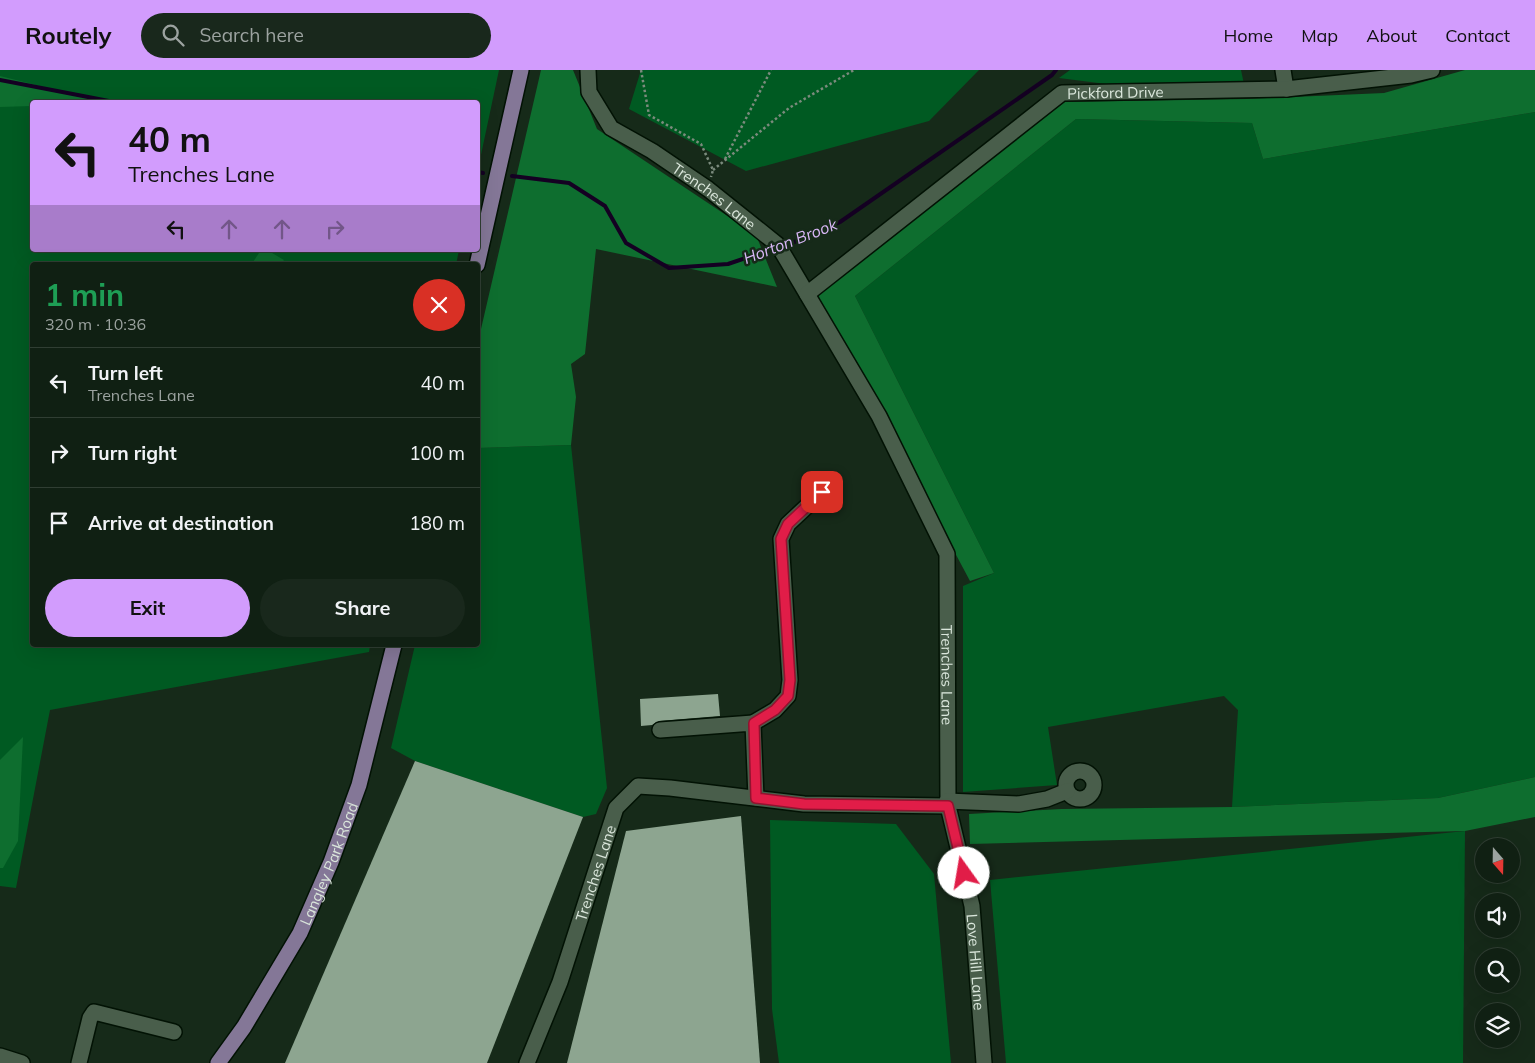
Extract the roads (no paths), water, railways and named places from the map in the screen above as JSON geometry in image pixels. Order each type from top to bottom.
[{"type":"main road","points":[[480,252],[521,70]]},
{"type":"main road","name":"Langley Park Road","points":[[218,1063],[244,1027],[300,933],[331,862],[359,785],[394,647]]},
{"type":"street","name":"Trenches Lane","points":[[528,1063],[560,982],[616,808],[638,786],[804,804],[948,804],[947,554],[879,416],[780,248],[708,189],[652,151],[611,128],[589,92],[588,70]]},
{"type":"street","points":[[1282,70],[1286,89]]},
{"type":"street","name":"Pickford Drive","points":[[807,294],[1062,93],[1286,89],[1411,75],[1432,70]]},
{"type":"street","points":[[660,730],[754,723],[775,710],[788,696],[790,680],[781,539],[788,524],[822,492]]},
{"type":"street","points":[[754,723],[756,798]]},
{"type":"street","points":[[948,804],[1018,804],[1047,799],[1067,791]]},
{"type":"street","name":"Love Hill Lane","points":[[948,804],[972,906],[984,1063]]},
{"type":"street","points":[[79,1063],[90,1018],[94,1012],[174,1032]]},
{"type":"street","points":[[0,1056],[22,1063]]},
{"type":"waterway","name":"Horton Brook","points":[[782,246],[809,237],[840,222],[1052,75],[1056,70]]},
{"type":"waterway","name":"Horton Brook","points":[[0,80],[104,100]]},
{"type":"waterway","name":"Horton Brook","points":[[512,176],[569,183],[605,206],[626,243],[669,268],[728,264],[775,248]]}]
